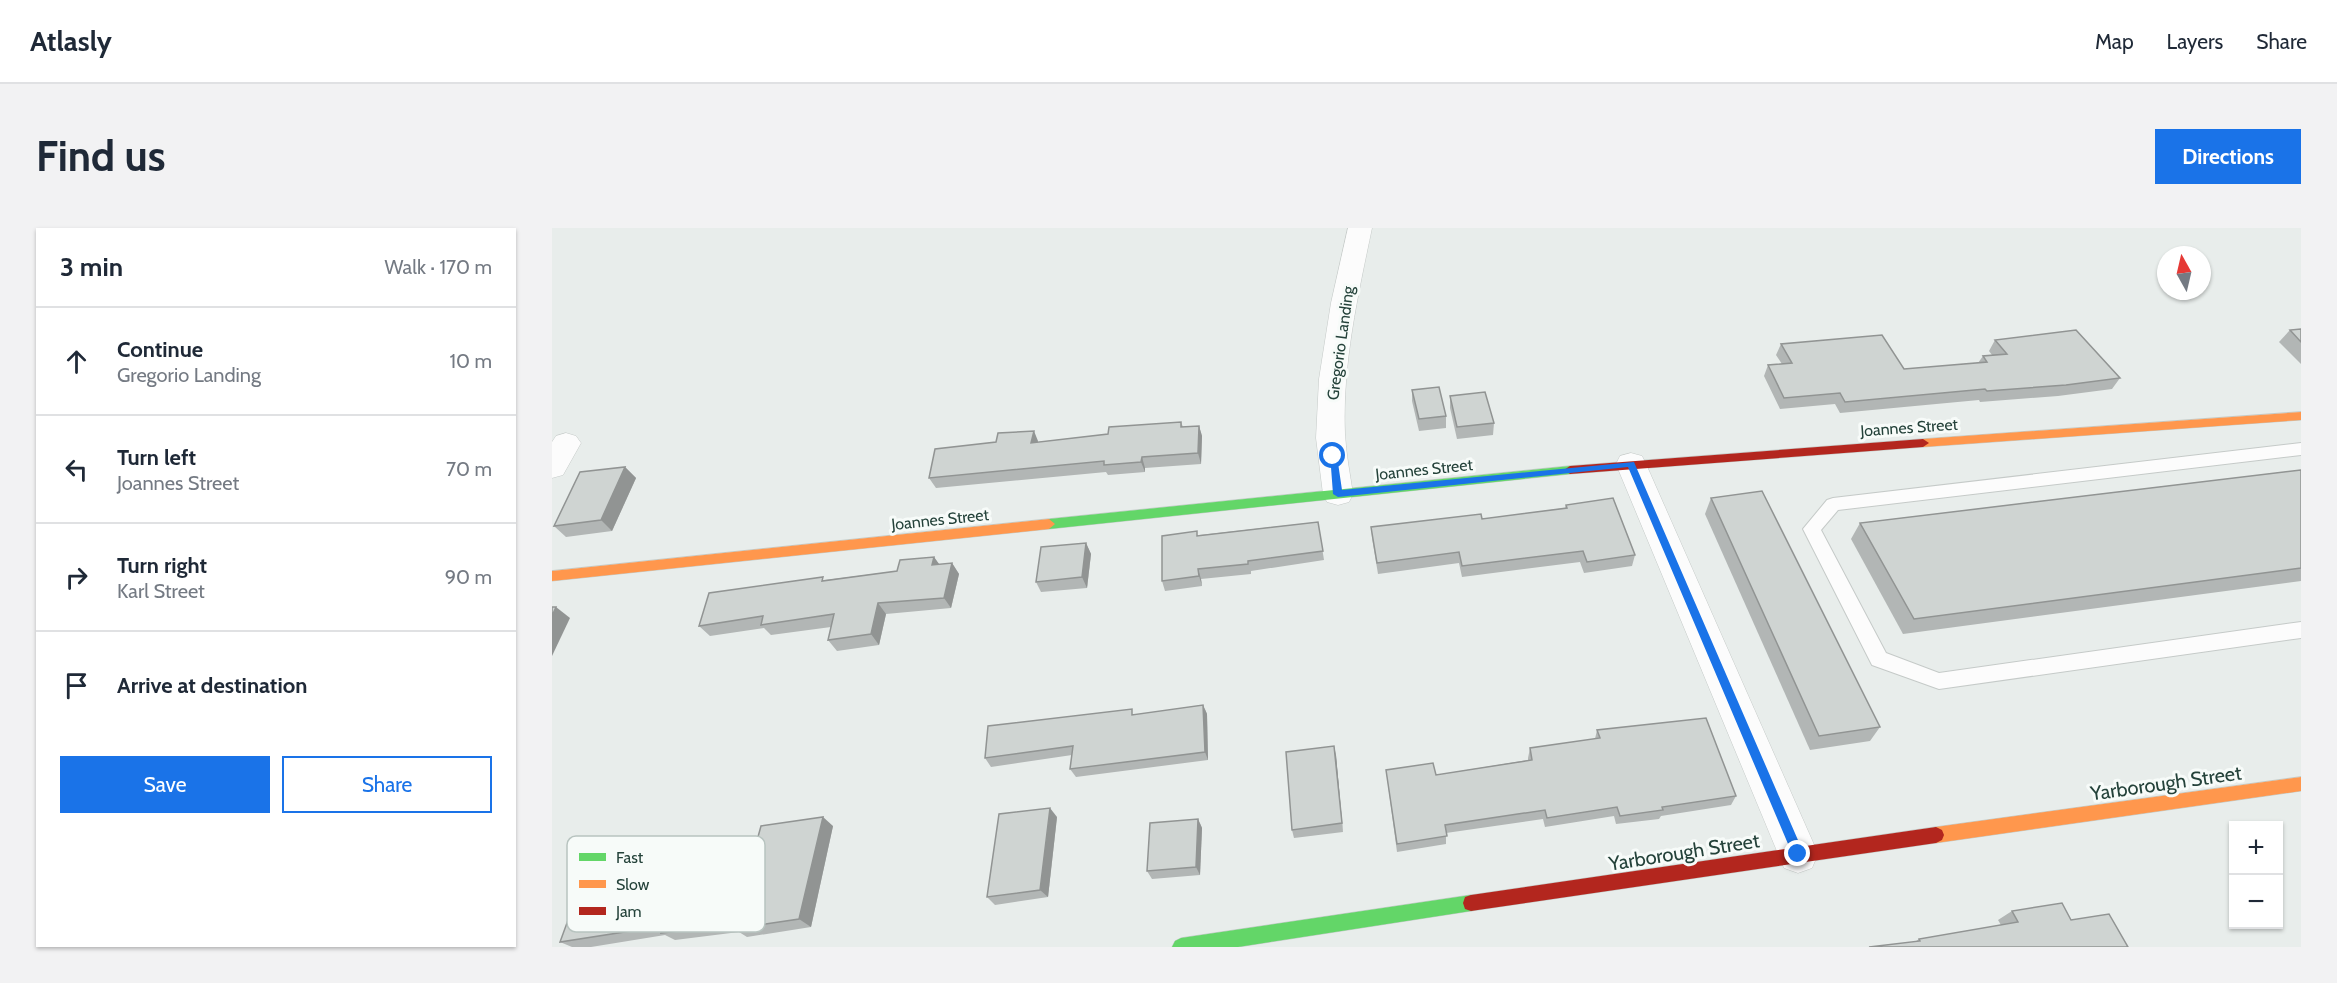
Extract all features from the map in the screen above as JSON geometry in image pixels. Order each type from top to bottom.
[{"type":"street","name":"Gregorio Landing","points":[[1338,494],[1330,432],[1332,379],[1341,312],[1360,228]]},
{"type":"street","name":"Joannes Street","points":[[552,576],[1631,464],[2301,416]]},
{"type":"street","points":[[1631,464],[1798,854]]},
{"type":"street","name":"Yarborough Street","points":[[1181,947],[1798,854],[2301,784]]},
{"type":"lane","points":[[2301,449],[1833,504],[1812,529],[1879,658],[1939,681],[2301,630]]},
{"type":"building","points":[[2301,329],[2301,342],[2290,330]]},
{"type":"building","points":[[2076,330],[2120,378],[2066,385],[1987,391],[1985,389],[1845,402],[1840,393],[1784,398],[1768,365],[1792,363],[1781,344],[1882,335],[1904,369],[1987,362],[1983,356],[2007,354],[1995,340]]},
{"type":"building","points":[[1439,387],[1446,416],[1419,419],[1412,390]]},
{"type":"building","points":[[1485,392],[1494,423],[1457,427],[1450,396]]},
{"type":"building","points":[[1181,422],[1181,427],[1199,426],[1198,453],[1142,457],[1141,462],[1104,465],[1104,461],[929,478],[935,449],[996,442],[998,433],[1034,431],[1031,443],[1108,434],[1109,427]]},
{"type":"building","points":[[625,467],[601,520],[554,526],[580,472]]},
{"type":"building","points":[[2301,470],[2301,568],[1914,619],[1860,523]]},
{"type":"building","points":[[1762,491],[1880,727],[1819,736],[1711,498]]},
{"type":"building","points":[[1613,498],[1635,555],[1587,562],[1583,551],[1462,566],[1459,552],[1377,563],[1371,527],[1481,514],[1482,519],[1567,508],[1566,505]]},
{"type":"building","points":[[1318,522],[1323,551],[1248,561],[1248,564],[1198,569],[1199,576],[1162,581],[1162,536],[1197,531],[1197,536]]},
{"type":"building","points":[[1086,543],[1082,577],[1036,582],[1041,547]]},
{"type":"building","points":[[934,557],[932,565],[952,563],[944,598],[878,603],[871,634],[828,640],[834,614],[761,625],[763,616],[699,626],[709,593],[823,577],[822,581],[897,571],[900,560]]},
{"type":"building","points":[[1203,705],[1205,752],[1070,769],[1073,746],[985,758],[988,726],[1132,709],[1132,715]]},
{"type":"building","points":[[1706,718],[1736,796],[1620,816],[1617,807],[1547,818],[1545,810],[1445,825],[1447,836],[1397,844],[1386,770],[1433,763],[1436,775],[1532,760],[1530,748],[1600,738],[1597,730]]},
{"type":"building","points":[[1334,746],[1342,823],[1292,830],[1286,752]]},
{"type":"building","points":[[1050,808],[1040,890],[987,897],[999,814]]},
{"type":"building","points":[[823,817],[799,919],[765,924],[765,836],[758,836],[761,826]]},
{"type":"building","points":[[1198,819],[1196,867],[1147,871],[1150,823]]},
{"type":"building","points":[[2062,903],[2071,920],[2109,914],[2128,947],[1869,947],[1920,941],[1919,939],[2018,922],[2012,911]]},
{"type":"building","points":[[567,923],[567,932],[624,932],[560,942]]},
{"type":"traffic: fast","points":[[1049,524],[1570,470]]},
{"type":"traffic: fast","points":[[1181,947],[1471,903]]},
{"type":"traffic: slow","points":[[1923,443],[2301,416]]},
{"type":"traffic: slow","points":[[552,576],[1049,524]]},
{"type":"traffic: slow","points":[[1936,835],[2301,784]]},
{"type":"traffic: jam","points":[[1570,470],[1923,443]]},
{"type":"traffic: jam","points":[[1471,903],[1936,835]]},
{"type":"route","points":[[1333,456],[1338,494],[1631,464],[1798,854]]}]
